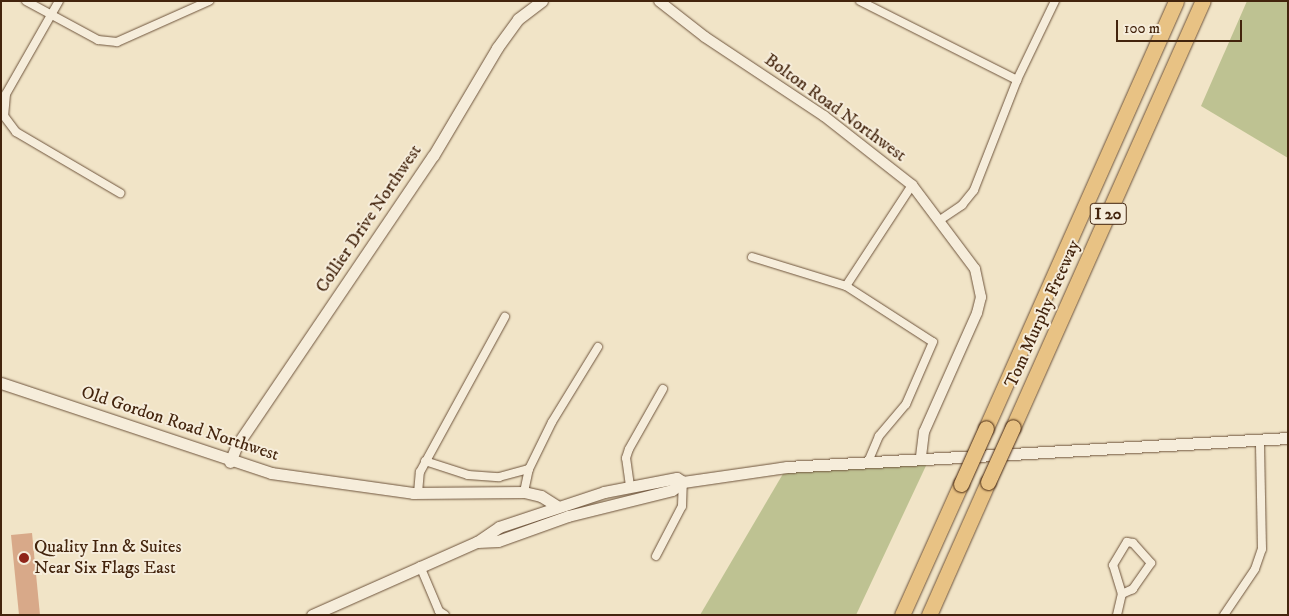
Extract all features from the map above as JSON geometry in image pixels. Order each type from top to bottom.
[{"type":"highway","name":"Tom Murphy Freeway","points":[[902,615],[1176,1]]},
{"type":"highway","name":"Tom Murphy Freeway","points":[[929,615],[1203,1]]},
{"type":"main road","name":"Collier Drive Northwest","points":[[230,462],[237,445],[433,156],[497,48],[518,19],[542,1]]},
{"type":"main road","name":"Old Gordon Road Northwest","points":[[1,383],[230,462],[309,480],[418,493],[524,492],[541,496],[557,506]]},
{"type":"main road","points":[[477,542],[498,541],[568,516],[672,490],[682,482],[787,467],[1288,438]]},
{"type":"main road","points":[[312,615],[477,542],[499,527],[557,506],[630,486],[677,478],[682,482]]},
{"type":"street","points":[[26,1],[98,40],[116,42],[209,1]]},
{"type":"street","points":[[58,1],[6,94],[4,116],[16,132],[120,193]]},
{"type":"street","name":"Bolton Road Northwest","points":[[659,1],[705,37],[824,116],[912,185],[975,269],[981,297],[924,432],[921,458]]},
{"type":"street","points":[[860,1],[1017,80]]},
{"type":"street","points":[[940,220],[962,205],[974,190],[1017,80],[1055,1]]},
{"type":"street","points":[[846,286],[912,185]]},
{"type":"street","points":[[752,257],[846,286],[933,342],[906,404],[879,436],[868,462]]},
{"type":"street","points":[[418,493],[420,472],[425,461],[505,317]]},
{"type":"street","points":[[524,492],[529,469],[552,422],[598,347]]},
{"type":"street","points":[[630,486],[626,458],[629,449],[663,389]]},
{"type":"street","points":[[1224,615],[1254,569],[1262,549],[1260,440]]},
{"type":"street","points":[[425,461],[468,475],[499,477],[529,469]]},
{"type":"street","points":[[656,556],[682,506],[682,482]]},
{"type":"street","points":[[1117,615],[1122,594],[1113,565],[1127,542],[1133,542],[1150,563],[1133,589],[1122,594]]},
{"type":"street","points":[[420,566],[440,614]]},
{"type":"green space","points":[[1247,1],[1288,1],[1288,158],[1201,106]]},
{"type":"green space","points":[[931,455],[856,615],[700,615],[787,467]]},
{"type":"building","name":"Quality Inn & Suites Near Six Flags East","points":[[32,533],[40,615],[19,615],[11,535]]},
{"type":"place","name":"Quality Inn & Suites Near Six Flags East","points":[[24,558]]}]
